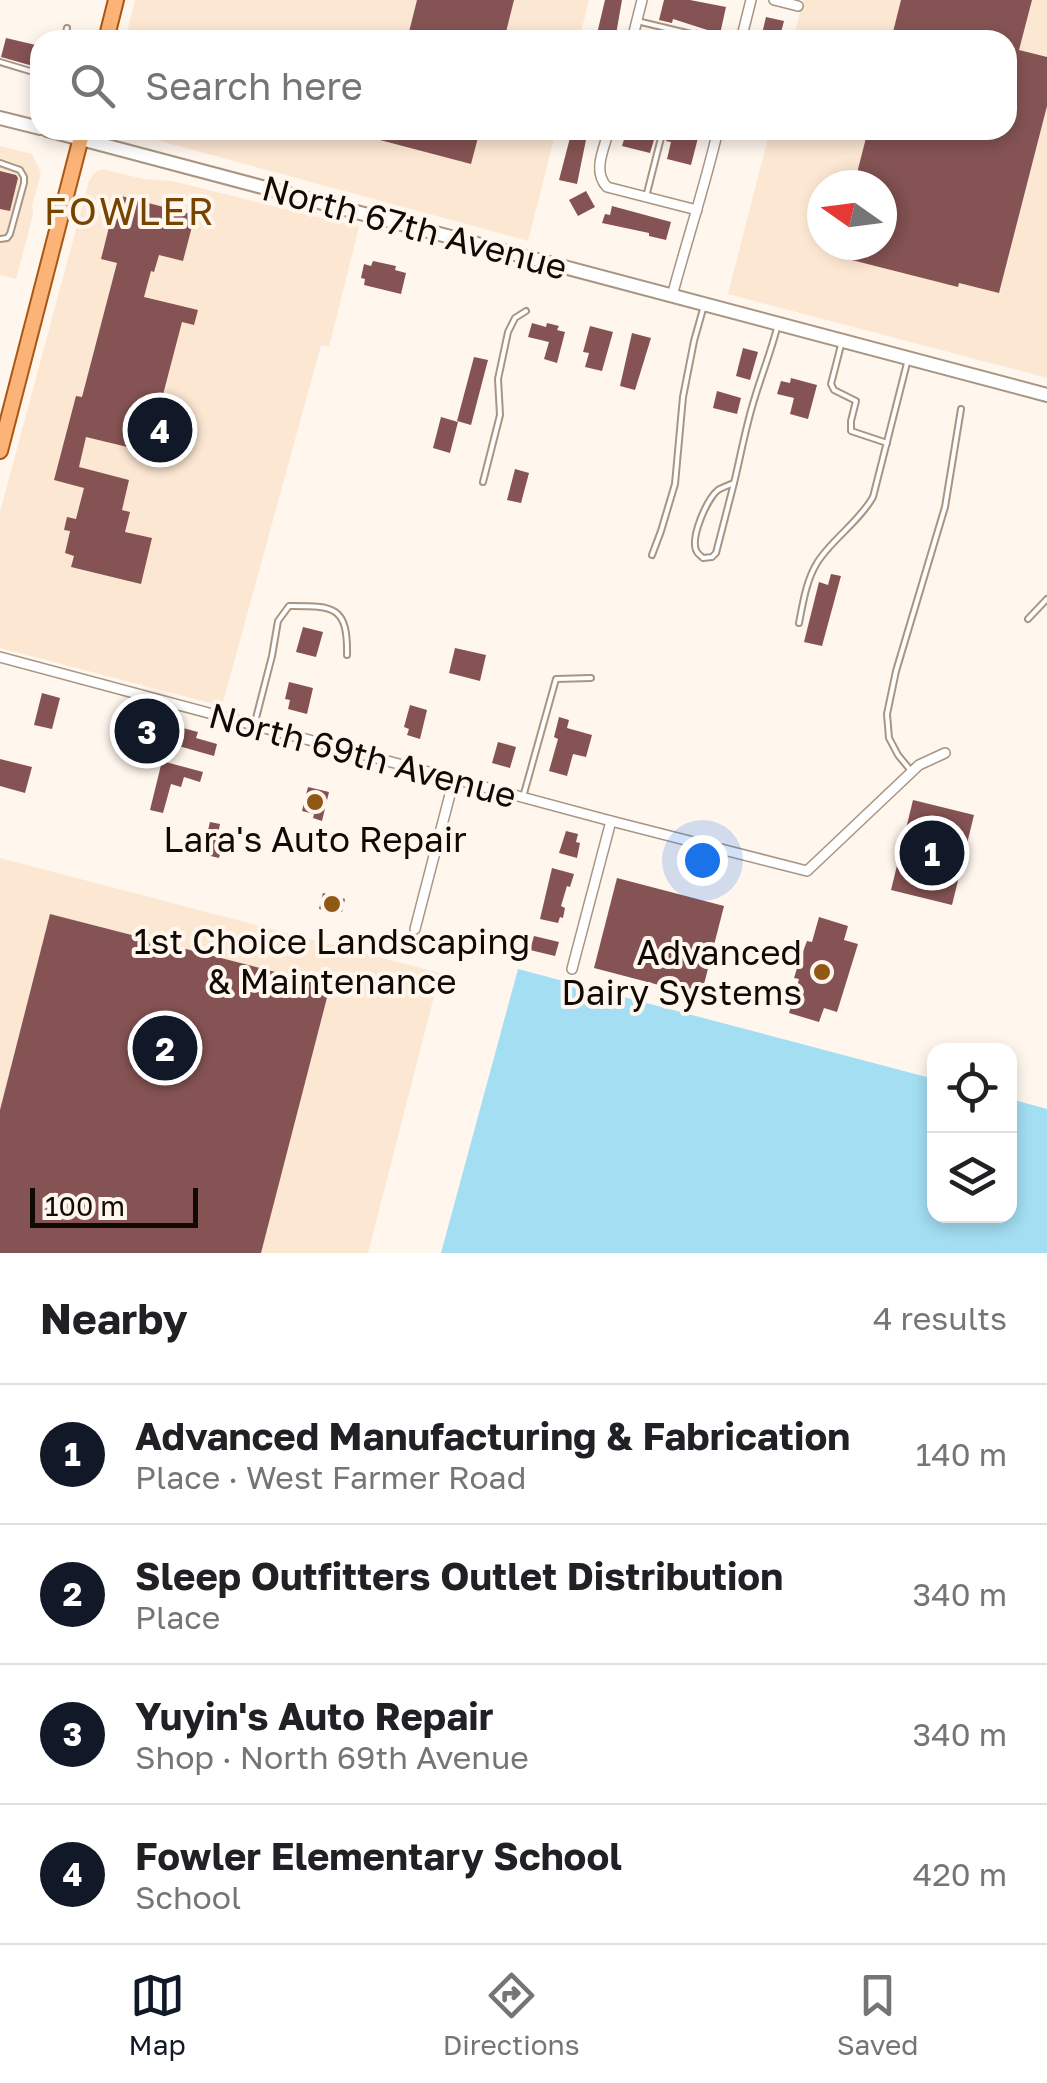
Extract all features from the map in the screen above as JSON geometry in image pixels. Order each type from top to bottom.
[{"type":"main road","points":[[108,30],[116,0]]},
{"type":"main road","name":"North 67th Avenue","points":[[0,118],[30,126]]},
{"type":"main road","points":[[0,450],[80,140]]},
{"type":"main road","name":"North 67th Avenue","points":[[104,140],[1047,395]]},
{"type":"street","points":[[634,30],[642,0]]},
{"type":"street","points":[[744,30],[751,0]]},
{"type":"street","points":[[774,0],[798,6]]},
{"type":"street","points":[[606,140],[598,172],[607,187],[697,210]]},
{"type":"street","points":[[672,296],[715,140]]},
{"type":"street","name":"North 69th Avenue","points":[[0,658],[807,870],[912,772]]},
{"type":"street","points":[[912,772],[944,753]]},
{"type":"street","points":[[415,929],[454,779]]},
{"type":"street","points":[[572,969],[611,821]]},
{"type":"lane","points":[[636,21],[665,30]]},
{"type":"lane","points":[[0,62],[30,71]]},
{"type":"lane","points":[[646,197],[660,140]]},
{"type":"lane","points":[[0,164],[17,168],[24,177],[12,227],[7,238],[0,239]]},
{"type":"lane","points":[[5,229],[12,227]]},
{"type":"lane","points":[[652,555],[675,484],[682,397],[704,304]]},
{"type":"lane","points":[[482,482],[500,415],[498,379],[508,332],[516,318],[526,311]]},
{"type":"lane","points":[[734,482],[716,491],[703,515],[694,542],[703,558],[716,553],[734,482],[755,397],[778,324]]},
{"type":"lane","points":[[843,340],[831,384],[834,390],[856,401],[851,431],[887,443]]},
{"type":"lane","points":[[799,623],[818,560],[874,498],[908,358]]},
{"type":"lane","points":[[912,772],[889,738],[887,714],[945,507],[960,409]]},
{"type":"lane","points":[[1028,619],[1047,599]]},
{"type":"lane","points":[[254,726],[278,621],[289,606],[323,606],[338,614],[348,630],[348,654]]},
{"type":"lane","points":[[523,797],[556,679],[591,678]]},
{"type":"shaded area","points":[[135,0],[589,0],[582,30],[128,30]]},
{"type":"shaded area","points":[[803,0],[1047,0],[1047,378],[728,294],[767,140],[1017,140],[1017,30],[796,30]]},
{"type":"shaded area","points":[[157,140],[553,140],[528,241]]},
{"type":"shaded area","points":[[0,146],[32,154],[41,173],[16,279],[0,275]]},
{"type":"shaded area","points":[[102,169],[172,181],[359,227],[329,347],[321,345],[222,706],[0,648],[0,512],[89,181]]},
{"type":"shaded area","points":[[0,858],[440,973],[368,1253],[0,1253]]},
{"type":"water","points":[[518,969],[927,1077],[927,1223],[1017,1223],[1017,1101],[1047,1109],[1047,1253],[441,1253]]},
{"type":"building","points":[[417,0],[514,0],[506,30],[410,30]]},
{"type":"building","points":[[605,0],[622,0],[617,30],[598,30]]},
{"type":"building","points":[[664,0],[726,7],[721,30],[707,30],[673,19],[672,23],[659,20]]},
{"type":"building","points":[[901,0],[1032,0],[1019,50],[1047,57],[1047,106],[999,293],[959,283],[958,287],[852,260],[897,260],[897,170],[858,170],[865,140],[1017,140],[1017,30],[894,30]]},
{"type":"building","points":[[766,17],[784,21],[782,30],[763,30]]},
{"type":"building","points":[[6,38],[30,44],[30,65],[1,57]]},
{"type":"building","points":[[380,140],[477,140],[471,164]]},
{"type":"building","points":[[569,140],[586,140],[577,184],[559,180]]},
{"type":"building","points":[[624,140],[654,140],[650,153],[622,146]]},
{"type":"building","points":[[697,140],[691,165],[667,159],[671,142],[666,141]]},
{"type":"building","points":[[0,171],[18,178],[10,211],[0,209]]},
{"type":"building","points":[[586,191],[595,207],[578,216],[569,200]]},
{"type":"building","points":[[117,195],[195,215],[183,261],[159,255],[144,297],[198,310],[194,325],[182,322],[148,452],[86,437],[79,467],[129,480],[122,510],[130,512],[125,532],[152,538],[141,584],[71,567],[74,556],[65,553],[70,531],[64,530],[67,517],[76,519],[84,488],[54,480],[76,396],[82,397],[117,263],[101,259]]},
{"type":"building","points":[[612,206],[671,222],[666,240],[602,223]]},
{"type":"building","points":[[373,261],[396,266],[395,270],[406,273],[401,294],[364,285],[364,264],[371,266]]},
{"type":"building","points":[[532,323],[559,326],[557,330],[565,332],[557,363],[544,359],[549,342],[528,337]]},
{"type":"building","points":[[590,326],[613,332],[602,371],[585,367],[589,353],[583,352]]},
{"type":"building","points":[[632,333],[651,338],[635,390],[620,386]]},
{"type":"building","points":[[743,348],[758,352],[750,380],[736,376]]},
{"type":"building","points":[[474,357],[488,360],[471,425],[457,421]]},
{"type":"building","points":[[791,378],[817,385],[808,419],[790,414],[794,398],[777,394],[781,381],[790,383]]},
{"type":"building","points":[[717,391],[741,398],[737,414],[713,408]]},
{"type":"building","points":[[441,417],[458,422],[450,453],[433,448]]},
{"type":"building","points":[[515,469],[529,473],[521,503],[507,500]]},
{"type":"building","points":[[831,574],[841,576],[822,646],[804,642],[819,582],[828,585]]},
{"type":"building","points":[[303,627],[323,632],[316,657],[296,652]]},
{"type":"building","points":[[455,648],[486,655],[480,681],[449,673]]},
{"type":"building","points":[[289,682],[313,688],[307,714],[288,709],[290,700],[285,699]]},
{"type":"building","points":[[42,693],[60,698],[52,729],[34,725]]},
{"type":"building","points":[[410,705],[427,710],[420,739],[407,735],[409,729],[404,727]]},
{"type":"building","points":[[559,717],[569,720],[567,728],[592,735],[586,757],[573,754],[567,776],[549,771],[558,739],[554,737]]},
{"type":"building","points":[[132,719],[198,732],[196,738],[217,744],[214,756],[142,739],[136,764],[126,761]]},
{"type":"building","points":[[498,742],[516,747],[510,768],[492,763]]},
{"type":"building","points":[[0,759],[32,767],[25,793],[0,786]]},
{"type":"building","points":[[162,761],[203,772],[200,782],[184,777],[181,787],[171,784],[163,813],[150,810]]},
{"type":"building","name":"Lara's Auto Repair","points":[[308,787],[329,792],[322,821],[302,811]]},
{"type":"building","points":[[913,800],[974,815],[952,905],[891,890]]},
{"type":"building","points":[[210,822],[220,824],[218,834],[225,836],[219,858],[202,854]]},
{"type":"building","points":[[566,831],[578,834],[577,858],[559,853]]},
{"type":"building","points":[[552,868],[574,874],[561,906],[565,908],[563,918],[558,923],[540,919]]},
{"type":"building","points":[[617,878],[724,906],[701,996],[594,968]]},
{"type":"building","name":"1st Choice Landscaping & Maintenance","points":[[323,893],[345,899],[342,912],[319,909]]},
{"type":"building","points":[[50,914],[330,986],[261,1253],[0,1253],[0,1110]]},
{"type":"building","name":"Advanced Dairy Systems","points":[[819,917],[848,926],[844,940],[858,944],[837,1012],[824,1008],[819,1022],[789,1013],[799,979],[794,978],[798,965],[807,941],[812,942]]},
{"type":"building","points":[[534,936],[559,942],[555,956],[530,950]]},
{"type":"place","name":"Fowler Elementary School","points":[[160,430]]},
{"type":"place","name":"Yuyin's Auto Repair","points":[[147,731]]},
{"type":"place","name":"Lara's Auto Repair","points":[[315,802]]},
{"type":"place","name":"Advanced Manufacturing & Fabrication","points":[[932,853]]},
{"type":"place","name":"1st Choice Landscaping & Maintenance","points":[[332,904]]},
{"type":"place","name":"Advanced Dairy Systems","points":[[822,972]]},
{"type":"place","name":"Sleep Outfitters Outlet Distribution","points":[[165,1048]]},
{"type":"district","name":"FOWLER","points":[[130,210]]}]
